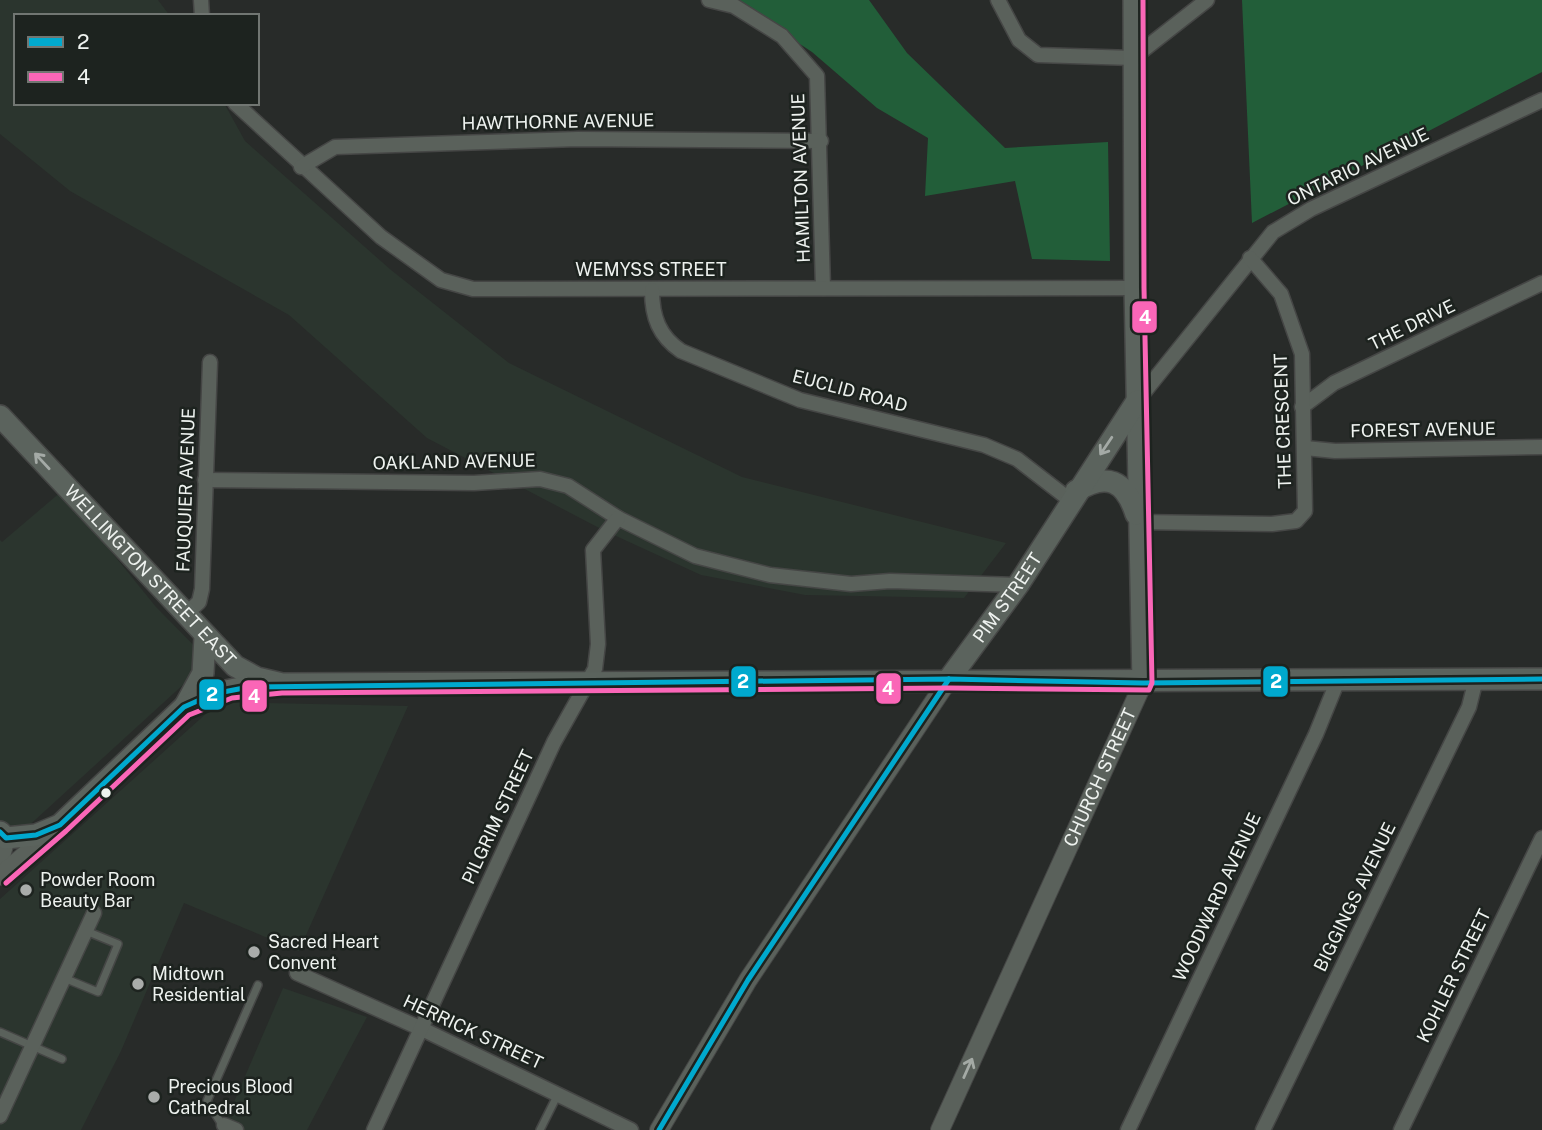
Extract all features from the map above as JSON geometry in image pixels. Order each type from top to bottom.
[{"type":"main road","points":[[1134,0],[1137,401]]},
{"type":"main road","name":"PIM STREET","points":[[949,679],[1018,585],[1073,496],[1137,401]]},
{"type":"main road","name":"CHURCH STREET","points":[[1137,401],[1143,682]]},
{"type":"main road","name":"WELLINGTON STREET EAST","points":[[0,416],[235,666],[257,678],[282,684],[949,679],[1143,682],[1542,679]]},
{"type":"main road","points":[[1073,496],[1091,482],[1106,479],[1120,485],[1131,498],[1139,522]]},
{"type":"main road","points":[[3,835],[36,835],[60,825],[184,707],[203,673],[205,637]]},
{"type":"main road","points":[[184,707],[230,689],[282,684]]},
{"type":"street","name":"HAMILTON AVENUE","points":[[709,0],[734,6],[782,36],[817,76],[821,141],[823,288]]},
{"type":"street","points":[[998,0],[1018,40],[1038,55],[1133,58],[1206,0]]},
{"type":"street","name":"ONTARIO AVENUE","points":[[1137,401],[1273,232],[1311,209],[1542,100]]},
{"type":"street","name":"WEMYSS STREET","points":[[237,105],[301,167],[381,237],[440,280],[473,289],[1135,288]]},
{"type":"street","name":"HAWTHORNE AVENUE","points":[[301,167],[335,147],[578,139],[821,141]]},
{"type":"street","name":"THE CRESCENT","points":[[1139,522],[1272,524],[1296,521],[1305,511],[1302,354],[1282,294],[1250,258]]},
{"type":"street","name":"THE DRIVE","points":[[1302,407],[1334,383],[1542,283]]},
{"type":"street","name":"EUCLID ROAD","points":[[652,290],[656,323],[665,340],[681,351],[800,400],[984,445],[1017,458],[1073,496]]},
{"type":"street","name":"FAUQUIER AVENUE","points":[[186,614],[199,602],[202,589],[210,362]]},
{"type":"street","name":"FOREST AVENUE","points":[[1305,448],[1335,451],[1542,447]]},
{"type":"street","name":"OAKLAND AVENUE","points":[[205,480],[474,483],[540,479],[568,486],[618,519],[695,556],[770,575],[851,584],[890,581],[1018,585]]},
{"type":"street","name":"PILGRIM STREET","points":[[374,1130],[554,741],[595,669],[598,644],[593,550],[618,519]]},
{"type":"street","name":"PIM STREET","points":[[659,1130],[748,980],[949,679]]},
{"type":"street","name":"BIGGINGS AVENUE","points":[[1263,1130],[1463,719],[1476,679]]},
{"type":"street","name":"WOODWARD AVENUE","points":[[1128,1130],[1316,734],[1338,680]]},
{"type":"street","name":"CHURCH STREET","points":[[940,1130],[1143,682]]},
{"type":"street","points":[[0,876],[60,825]]},
{"type":"street","points":[[0,860],[3,835]]},
{"type":"street","name":"KOHLER STREET","points":[[1401,1130],[1542,838]]},
{"type":"street","points":[[0,1116],[94,913]]},
{"type":"street","name":"HERRICK STREET","points":[[297,973],[422,1029],[631,1130]]},
{"type":"lane","points":[[64,978],[98,992],[118,944],[86,931]]},
{"type":"lane","points":[[227,1128],[207,1101],[258,985]]},
{"type":"lane","points":[[0,1032],[62,1059]]},
{"type":"lane","points":[[540,1130],[558,1094]]},
{"type":"shaded area","points":[[0,0],[158,0],[168,14],[14,14],[14,105],[225,105],[245,141],[391,270],[509,363],[742,477],[1006,543],[964,598],[805,595],[701,575],[603,530],[427,438],[289,315],[70,191],[0,134]]},
{"type":"shaded area","points":[[62,491],[156,607],[209,661],[0,852],[0,540],[2,542]]},
{"type":"shaded area","points":[[219,702],[408,706],[299,951],[184,903],[121,1051],[81,1130],[0,1130],[0,899]]},
{"type":"shaded area","points":[[283,988],[367,1017],[307,1130],[222,1130]]},
{"type":"green space","points":[[733,0],[869,0],[907,53],[1005,148],[1108,142],[1110,261],[1032,259],[1015,181],[925,196],[928,138],[877,108],[812,52]]},
{"type":"green space","points":[[1242,0],[1542,0],[1542,72],[1252,223]]},
{"type":"transit line","name":"4","points":[[6,883],[66,831],[189,715],[232,698],[282,693],[949,688],[1149,690],[1152,683],[1144,288],[1143,0]]},
{"type":"transit line","name":"2","points":[[0,832],[6,838],[36,835],[60,825],[184,707],[213,694],[249,687],[949,679],[1143,683],[1542,679]]},
{"type":"transit line","name":"2","points":[[659,1130],[748,980],[949,679]]},
{"type":"place","name":"Powder Room Beauty Bar","points":[[26,890]]},
{"type":"place","name":"Sacred Heart Convent","points":[[254,952]]},
{"type":"place","name":"Midtown Residential","points":[[138,984]]},
{"type":"place","name":"Precious Blood Cathedral","points":[[154,1097]]}]
